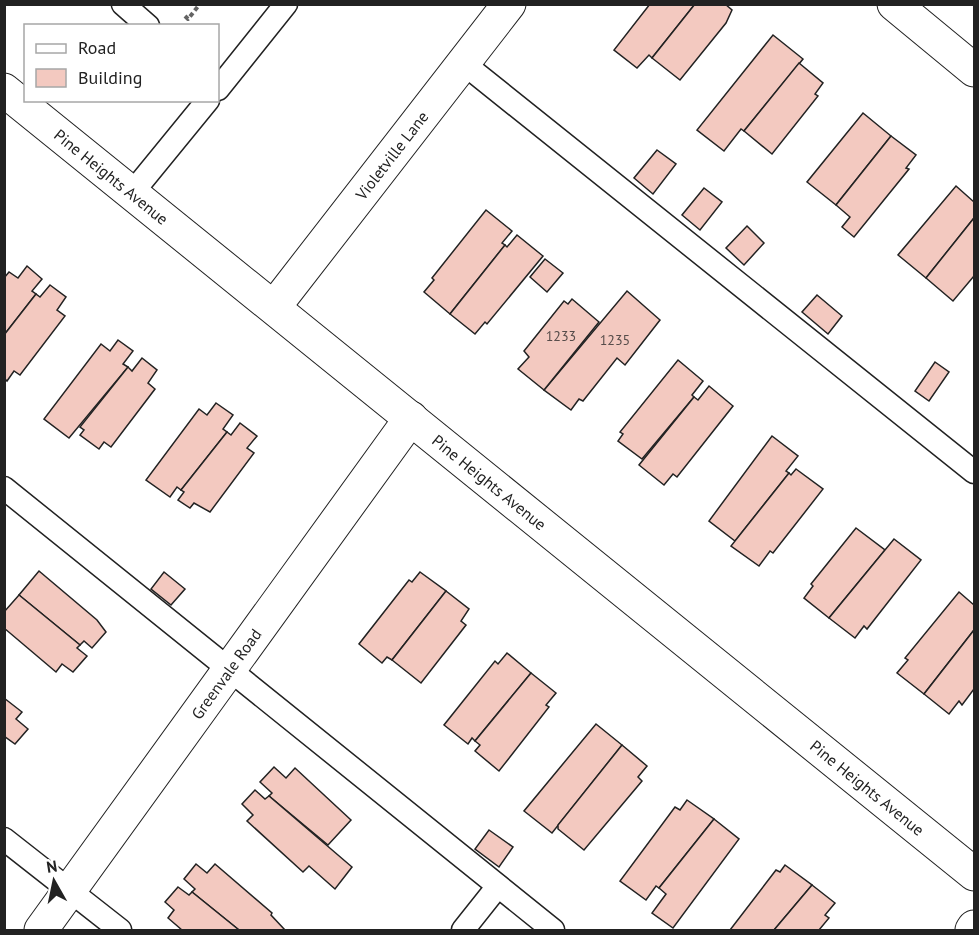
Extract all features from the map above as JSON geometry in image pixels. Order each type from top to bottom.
[{"type":"street","name":"Violetville Lane","points":[[274,307],[510,4]]},
{"type":"street","points":[[894,4],[975,70]]},
{"type":"street","name":"Pine Heights Avenue","points":[[4,90],[975,873]]},
{"type":"street","name":"Greenvale Road","points":[[42,930],[411,418]]},
{"type":"lane","points":[[123,4],[146,24]]},
{"type":"lane","points":[[219,85],[286,4]]},
{"type":"lane","points":[[463,63],[975,472]]},
{"type":"lane","points":[[132,193],[206,102]]},
{"type":"lane","points":[[4,488],[231,668],[553,930]]},
{"type":"lane","points":[[4,839],[120,930]]},
{"type":"lane","points":[[464,930],[498,886]]},
{"type":"path","points":[[179,12],[188,19],[200,4]]},
{"type":"building","points":[[650,4],[695,4],[652,58],[649,55],[637,68],[614,50]]},
{"type":"building","points":[[695,4],[725,4],[732,10],[726,23],[680,80],[652,58]]},
{"type":"building","points":[[773,35],[803,59],[744,131],[741,129],[724,151],[697,130]]},
{"type":"building","points":[[799,63],[823,83],[815,94],[818,96],[772,154],[744,131]]},
{"type":"building","points":[[863,113],[891,136],[836,205],[807,182]]},
{"type":"building","points":[[891,136],[916,155],[906,168],[909,169],[854,237],[842,227],[850,217],[836,205]]},
{"type":"building","points":[[657,150],[676,164],[653,194],[634,178]]},
{"type":"building","points":[[956,186],[974,202],[974,218],[926,278],[898,255]]},
{"type":"building","points":[[704,188],[722,202],[700,230],[682,215]]},
{"type":"building","points":[[486,210],[512,231],[502,243],[505,245],[450,314],[424,292],[434,280],[432,278]]},
{"type":"building","points":[[974,218],[974,276],[953,301],[926,278]]},
{"type":"building","points":[[747,226],[764,243],[744,265],[726,248]]},
{"type":"building","points":[[517,235],[543,256],[487,324],[485,322],[475,334],[450,314],[505,245],[507,247]]},
{"type":"building","points":[[545,259],[563,273],[547,292],[530,277]]},
{"type":"building","points":[[27,266],[42,279],[32,291],[36,294],[4,335],[4,278],[9,272],[18,278]]},
{"type":"building","points":[[50,285],[66,297],[57,310],[65,316],[20,375],[14,371],[7,381],[4,378],[4,335],[36,294],[40,297]]},
{"type":"building","points":[[627,291],[660,320],[625,365],[617,358],[583,401],[579,399],[571,410],[544,390]]},
{"type":"building","points":[[817,295],[842,316],[828,334],[802,312]]},
{"type":"building","points":[[572,299],[599,322],[544,390],[518,369],[529,357],[524,351],[564,301],[568,304]]},
{"type":"building","points":[[118,340],[133,351],[123,364],[128,367],[69,438],[44,419],[101,344],[110,351]]},
{"type":"building","points":[[142,358],[157,370],[148,383],[155,389],[111,447],[104,442],[99,449],[80,435],[84,430],[80,427],[128,367],[132,371]]},
{"type":"building","points":[[678,360],[703,381],[692,395],[694,397],[642,459],[618,441],[623,434],[620,432]]},
{"type":"building","points":[[935,362],[949,372],[929,401],[915,391]]},
{"type":"building","points":[[709,386],[733,406],[677,477],[673,474],[664,485],[639,465],[694,397],[698,400]]},
{"type":"building","points":[[216,403],[233,415],[223,429],[227,432],[181,490],[177,487],[170,497],[146,480],[199,409],[207,415]]},
{"type":"building","points":[[240,423],[257,436],[247,448],[254,453],[210,512],[194,503],[190,508],[178,500],[184,492],[181,490],[227,432],[231,435]]},
{"type":"building","points":[[772,436],[798,456],[786,471],[789,473],[735,541],[709,521]]},
{"type":"building","points":[[796,469],[823,489],[773,553],[770,551],[759,566],[731,546],[789,473],[791,475]]},
{"type":"building","points":[[856,528],[885,550],[829,618],[804,598],[813,586],[811,584]]},
{"type":"building","points":[[894,539],[921,560],[867,629],[864,626],[855,638],[829,618]]},
{"type":"building","points":[[39,571],[97,620],[106,632],[92,648],[84,641],[80,645],[19,595]]},
{"type":"building","points":[[164,572],[185,589],[171,605],[151,589]]},
{"type":"building","points":[[420,572],[446,591],[392,660],[387,657],[382,663],[359,644],[409,580],[412,582]]},
{"type":"building","points":[[446,591],[469,609],[461,621],[466,625],[421,683],[392,660]]},
{"type":"building","points":[[959,592],[974,605],[974,630],[924,694],[897,673],[908,660],[905,658]]},
{"type":"building","points":[[19,595],[80,645],[77,648],[87,656],[73,672],[62,664],[56,672],[4,628],[4,612]]},
{"type":"building","points":[[974,630],[974,689],[962,705],[959,701],[949,714],[924,694]]},
{"type":"building","points":[[507,653],[531,673],[475,741],[472,738],[468,744],[444,725],[495,661],[498,664]]},
{"type":"building","points":[[531,673],[556,693],[546,705],[549,707],[499,771],[475,751],[480,745],[475,741]]},
{"type":"building","points":[[4,698],[22,712],[16,719],[28,729],[15,744],[4,736]]},
{"type":"building","points":[[596,724],[622,745],[552,833],[524,811]]},
{"type":"building","points":[[622,745],[647,766],[638,777],[642,781],[584,850],[558,829],[558,825]]},
{"type":"building","points":[[274,767],[286,778],[295,768],[351,820],[328,845],[269,796],[272,793],[260,782]]},
{"type":"building","points":[[255,790],[265,799],[269,796],[352,867],[335,889],[309,866],[303,872],[247,821],[253,815],[242,804]]},
{"type":"building","points":[[687,800],[714,819],[659,888],[656,886],[646,900],[620,881],[675,807],[680,810]]},
{"type":"building","points":[[714,819],[739,839],[673,928],[652,913],[666,894],[659,888]]},
{"type":"building","points":[[489,830],[513,847],[499,867],[475,849]]},
{"type":"building","points":[[196,864],[207,873],[215,864],[272,913],[271,915],[285,930],[239,930],[192,892],[195,889],[184,879]]},
{"type":"building","points":[[785,865],[812,885],[774,930],[730,930],[776,870],[780,872]]},
{"type":"building","points":[[812,885],[835,903],[825,915],[829,918],[819,930],[774,930]]},
{"type":"building","points":[[178,887],[189,895],[192,892],[239,930],[182,930],[168,918],[174,910],[165,902]]}]
